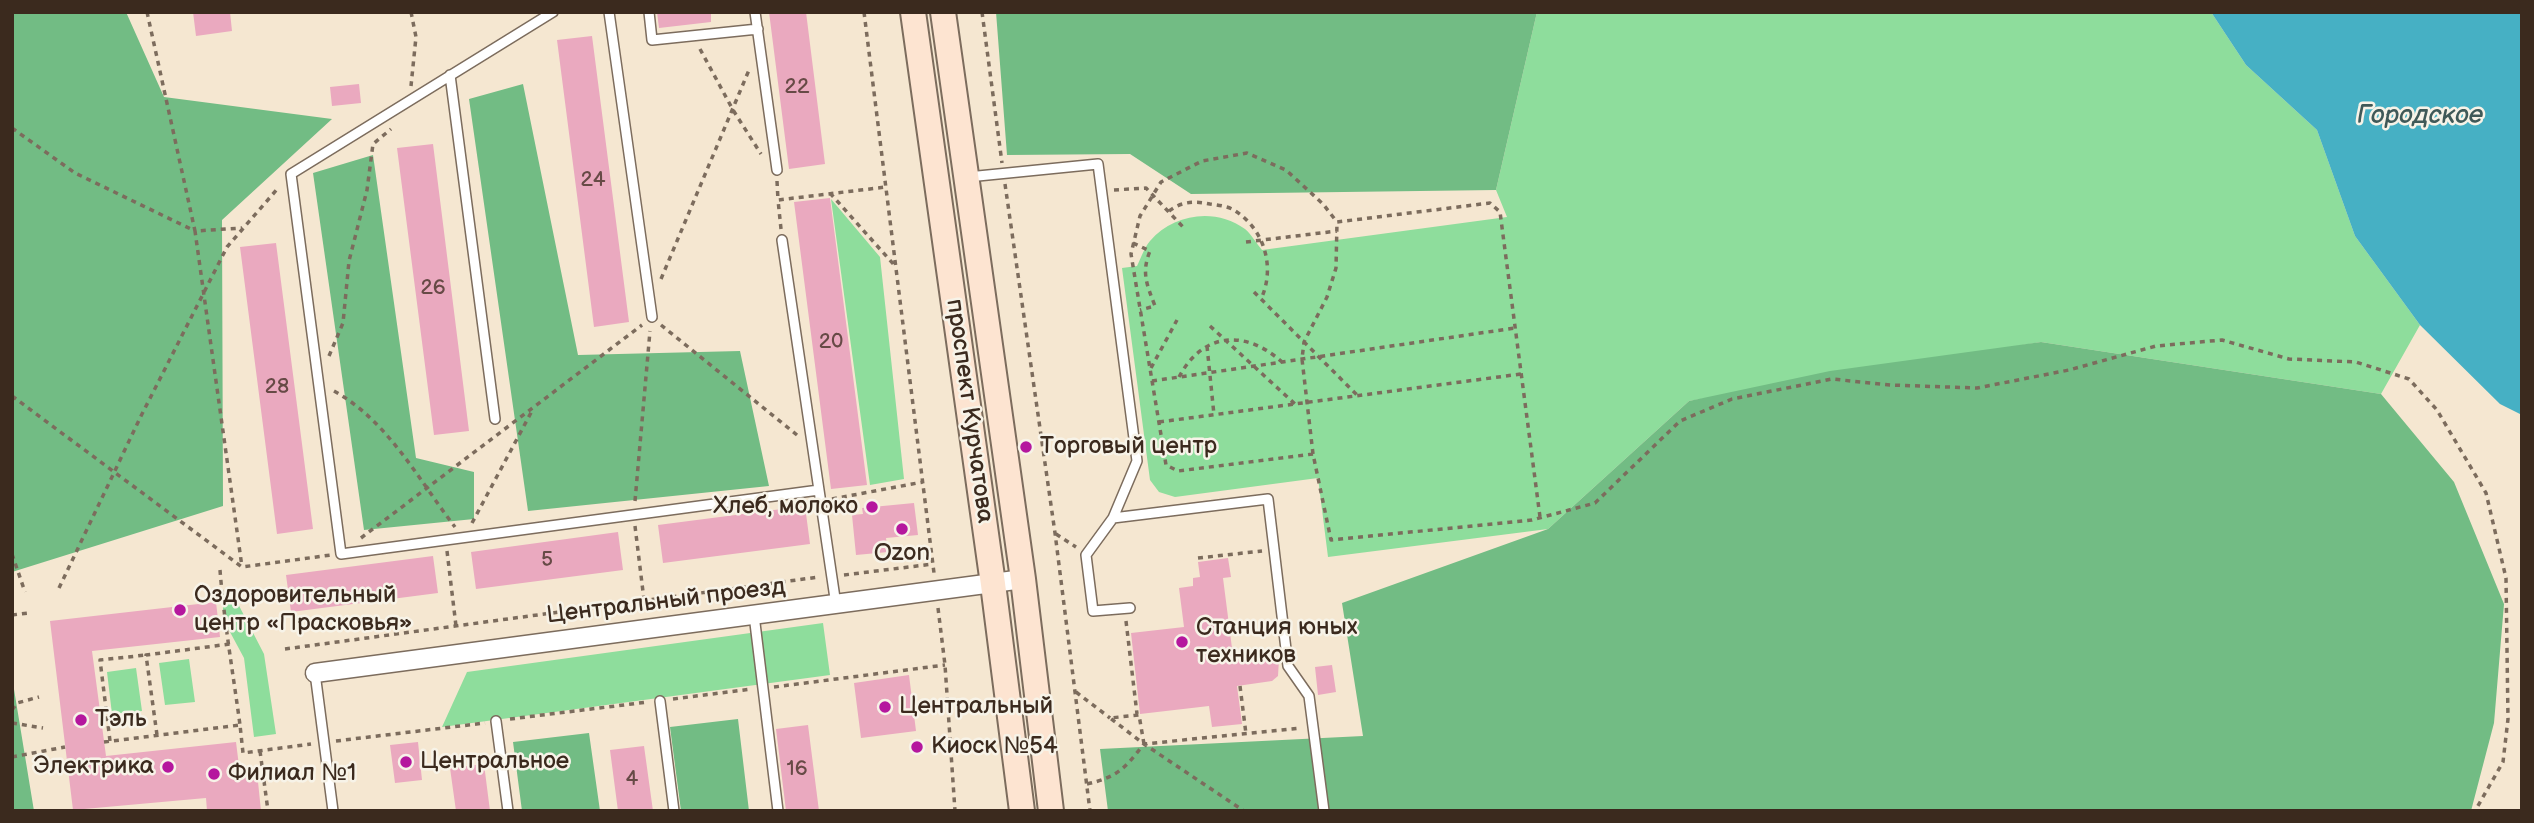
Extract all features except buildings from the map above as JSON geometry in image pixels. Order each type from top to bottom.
[{"type":"main road","name":"проспект Курчатова","points":[[913,12],[1022,811]]},
{"type":"main road","name":"проспект Курчатова","points":[[943,12],[1023,579],[1051,811]]},
{"type":"street","name":"Центральный проезд","points":[[315,673],[1023,579]]},
{"type":"lane","points":[[553,12],[291,174],[341,554],[819,490]]},
{"type":"lane","points":[[609,12],[652,317]]},
{"type":"lane","points":[[649,12],[652,40],[758,29]]},
{"type":"lane","points":[[755,12],[777,175]]},
{"type":"lane","points":[[450,75],[495,419]]},
{"type":"lane","points":[[966,177],[1098,164],[1137,461],[1113,519],[1086,555],[1093,611],[1127,608]]},
{"type":"lane","points":[[782,240],[836,605]]},
{"type":"lane","points":[[1113,519],[1268,499],[1288,666],[1310,696],[1324,811]]},
{"type":"lane","points":[[754,615],[778,811]]},
{"type":"lane","points":[[315,673],[333,811]]},
{"type":"lane","points":[[660,701],[674,811]]},
{"type":"lane","points":[[496,721],[508,811]]},
{"type":"path","points":[[147,12],[195,231],[242,567]]},
{"type":"path","points":[[410,99],[416,37],[411,12]]},
{"type":"path","points":[[864,12],[945,665],[955,811]]},
{"type":"path","points":[[982,12],[1055,533],[1090,811]]},
{"type":"path","points":[[693,36],[733,110],[762,156]]},
{"type":"path","points":[[650,305],[760,46]]},
{"type":"path","points":[[12,128],[75,173],[195,231],[243,228]]},
{"type":"path","points":[[393,128],[373,144],[367,190],[349,261],[342,323],[318,382],[352,401],[384,429],[464,539],[535,406]]},
{"type":"path","points":[[1313,454],[1178,471],[1166,465],[1131,254],[1140,216],[1161,182],[1202,162],[1247,153],[1286,170],[1337,222],[1336,268],[1327,297],[1304,342],[1302,359],[1313,454],[1331,540],[1540,517],[1594,503],[1680,421],[1732,398],[1832,379],[1890,385],[1977,388],[2069,370],[2156,346],[2222,340],[2289,359],[2356,362],[2409,379],[2437,410],[2486,493],[2506,578],[2508,719],[2503,762],[2475,811]]},
{"type":"path","points":[[59,588],[227,247],[291,174]]},
{"type":"path","points":[[777,175],[782,240]]},
{"type":"path","points":[[778,200],[886,187]]},
{"type":"path","points":[[1102,191],[1146,188],[1183,227]]},
{"type":"path","points":[[830,193],[896,267]]},
{"type":"path","points":[[1169,211],[1178,204],[1198,202],[1231,208],[1256,231],[1269,260],[1268,286],[1261,299]]},
{"type":"path","points":[[1337,222],[1490,203],[1500,212],[1540,517]]},
{"type":"path","points":[[1246,242],[1337,231]]},
{"type":"path","points":[[1133,243],[1150,251],[1144,265],[1155,306],[1140,310]]},
{"type":"path","points":[[1254,292],[1357,395]]},
{"type":"path","points":[[652,317],[813,448]]},
{"type":"path","points":[[12,396],[242,567],[341,554],[652,317]]},
{"type":"path","points":[[644,600],[634,516],[652,317]]},
{"type":"path","points":[[1150,370],[1177,320]]},
{"type":"path","points":[[1210,326],[1295,404]]},
{"type":"path","points":[[1152,381],[1515,328]]},
{"type":"path","points":[[1179,377],[1188,361],[1207,346],[1225,339],[1245,341],[1266,348],[1282,362]]},
{"type":"path","points":[[1207,346],[1214,415]]},
{"type":"path","points":[[1159,422],[1521,374]]},
{"type":"path","points":[[821,501],[923,482]]},
{"type":"path","points":[[1055,533],[1086,555]]},
{"type":"path","points":[[445,541],[456,626]]},
{"type":"path","points":[[1198,558],[1274,550]]},
{"type":"path","points":[[12,554],[25,592]]},
{"type":"path","points":[[285,649],[933,564]]},
{"type":"path","points":[[220,570],[221,602],[230,645],[243,753],[945,665]]},
{"type":"path","points":[[1087,784],[1115,776],[1125,769],[1144,744],[1137,715],[1127,608]]},
{"type":"path","points":[[12,615],[28,613]]},
{"type":"path","points":[[110,741],[100,660],[230,645]]},
{"type":"path","points":[[146,655],[156,735]]},
{"type":"path","points":[[1240,686],[1246,734]]},
{"type":"path","points":[[1075,692],[1144,744],[1244,811]]},
{"type":"path","points":[[12,710],[17,704],[39,697]]},
{"type":"path","points":[[1110,718],[1137,715]]},
{"type":"path","points":[[12,723],[43,729]]},
{"type":"path","points":[[104,742],[240,724]]},
{"type":"path","points":[[1144,744],[1313,727]]},
{"type":"path","points":[[13,754],[65,747]]},
{"type":"path","points":[[260,751],[268,811]]},
{"type":"green space","points":[[12,12],[126,12],[164,97],[332,119],[222,220],[223,506],[12,572]]},
{"type":"green space","points":[[996,12],[1537,12],[1496,190],[1191,194],[1130,154],[1007,155]]},
{"type":"green space","points":[[1537,12],[2211,12],[2246,65],[2317,130],[2355,236],[2420,325],[2381,394],[2041,342],[1689,401],[1548,529],[1328,557],[1318,478],[1175,497],[1159,492],[1150,480],[1122,268],[1137,266],[1148,244],[1159,232],[1182,220],[1195,217],[1208,216],[1233,222],[1245,229],[1262,250],[1507,217],[1496,190]]},
{"type":"green space","points":[[523,84],[578,355],[740,351],[769,486],[528,511],[469,99]]},
{"type":"green space","points":[[373,155],[416,458],[474,472],[474,519],[364,530],[313,173]]},
{"type":"green space","points":[[831,199],[880,257],[904,479],[870,485]]},
{"type":"green space","points":[[2041,342],[2381,394],[2454,482],[2504,604],[2494,723],[2471,811],[1108,811],[1100,749],[1363,736],[1342,603],[1548,529],[1689,401],[1830,371]]},
{"type":"green space","points":[[234,596],[264,654],[276,734],[254,737],[244,658],[223,619],[223,599]]},
{"type":"green space","points":[[823,623],[830,675],[442,727],[467,672]]},
{"type":"green space","points":[[189,659],[195,702],[165,705],[159,663]]},
{"type":"green space","points":[[136,668],[142,711],[112,714],[107,672]]},
{"type":"green space","points":[[12,677],[34,811],[12,811]]},
{"type":"green space","points":[[738,719],[749,811],[681,811],[670,727]]},
{"type":"green space","points":[[589,733],[600,811],[522,811],[513,742]]},
{"type":"water","name":"Городское","points":[[2211,12],[2522,12],[2522,415],[2500,404],[2420,325],[2355,236],[2317,130],[2246,65]]},
{"type":"place","name":"Торговый центр","points":[[1026,447]]},
{"type":"place","name":"Хлеб, молоко","points":[[872,507]]},
{"type":"place","name":"Ozon","points":[[902,529]]},
{"type":"place","name":"Оздоровительный центр «Прасковья»","points":[[180,610]]},
{"type":"place","name":"Станция юных техников","points":[[1182,642]]},
{"type":"place","name":"Центральный","points":[[885,707]]},
{"type":"place","name":"Тэль","points":[[81,720]]},
{"type":"place","name":"Киоск №54","points":[[917,747]]},
{"type":"place","name":"Центральное","points":[[406,762]]},
{"type":"place","name":"Электрика","points":[[168,767]]},
{"type":"place","name":"Филиал №1","points":[[214,774]]}]
